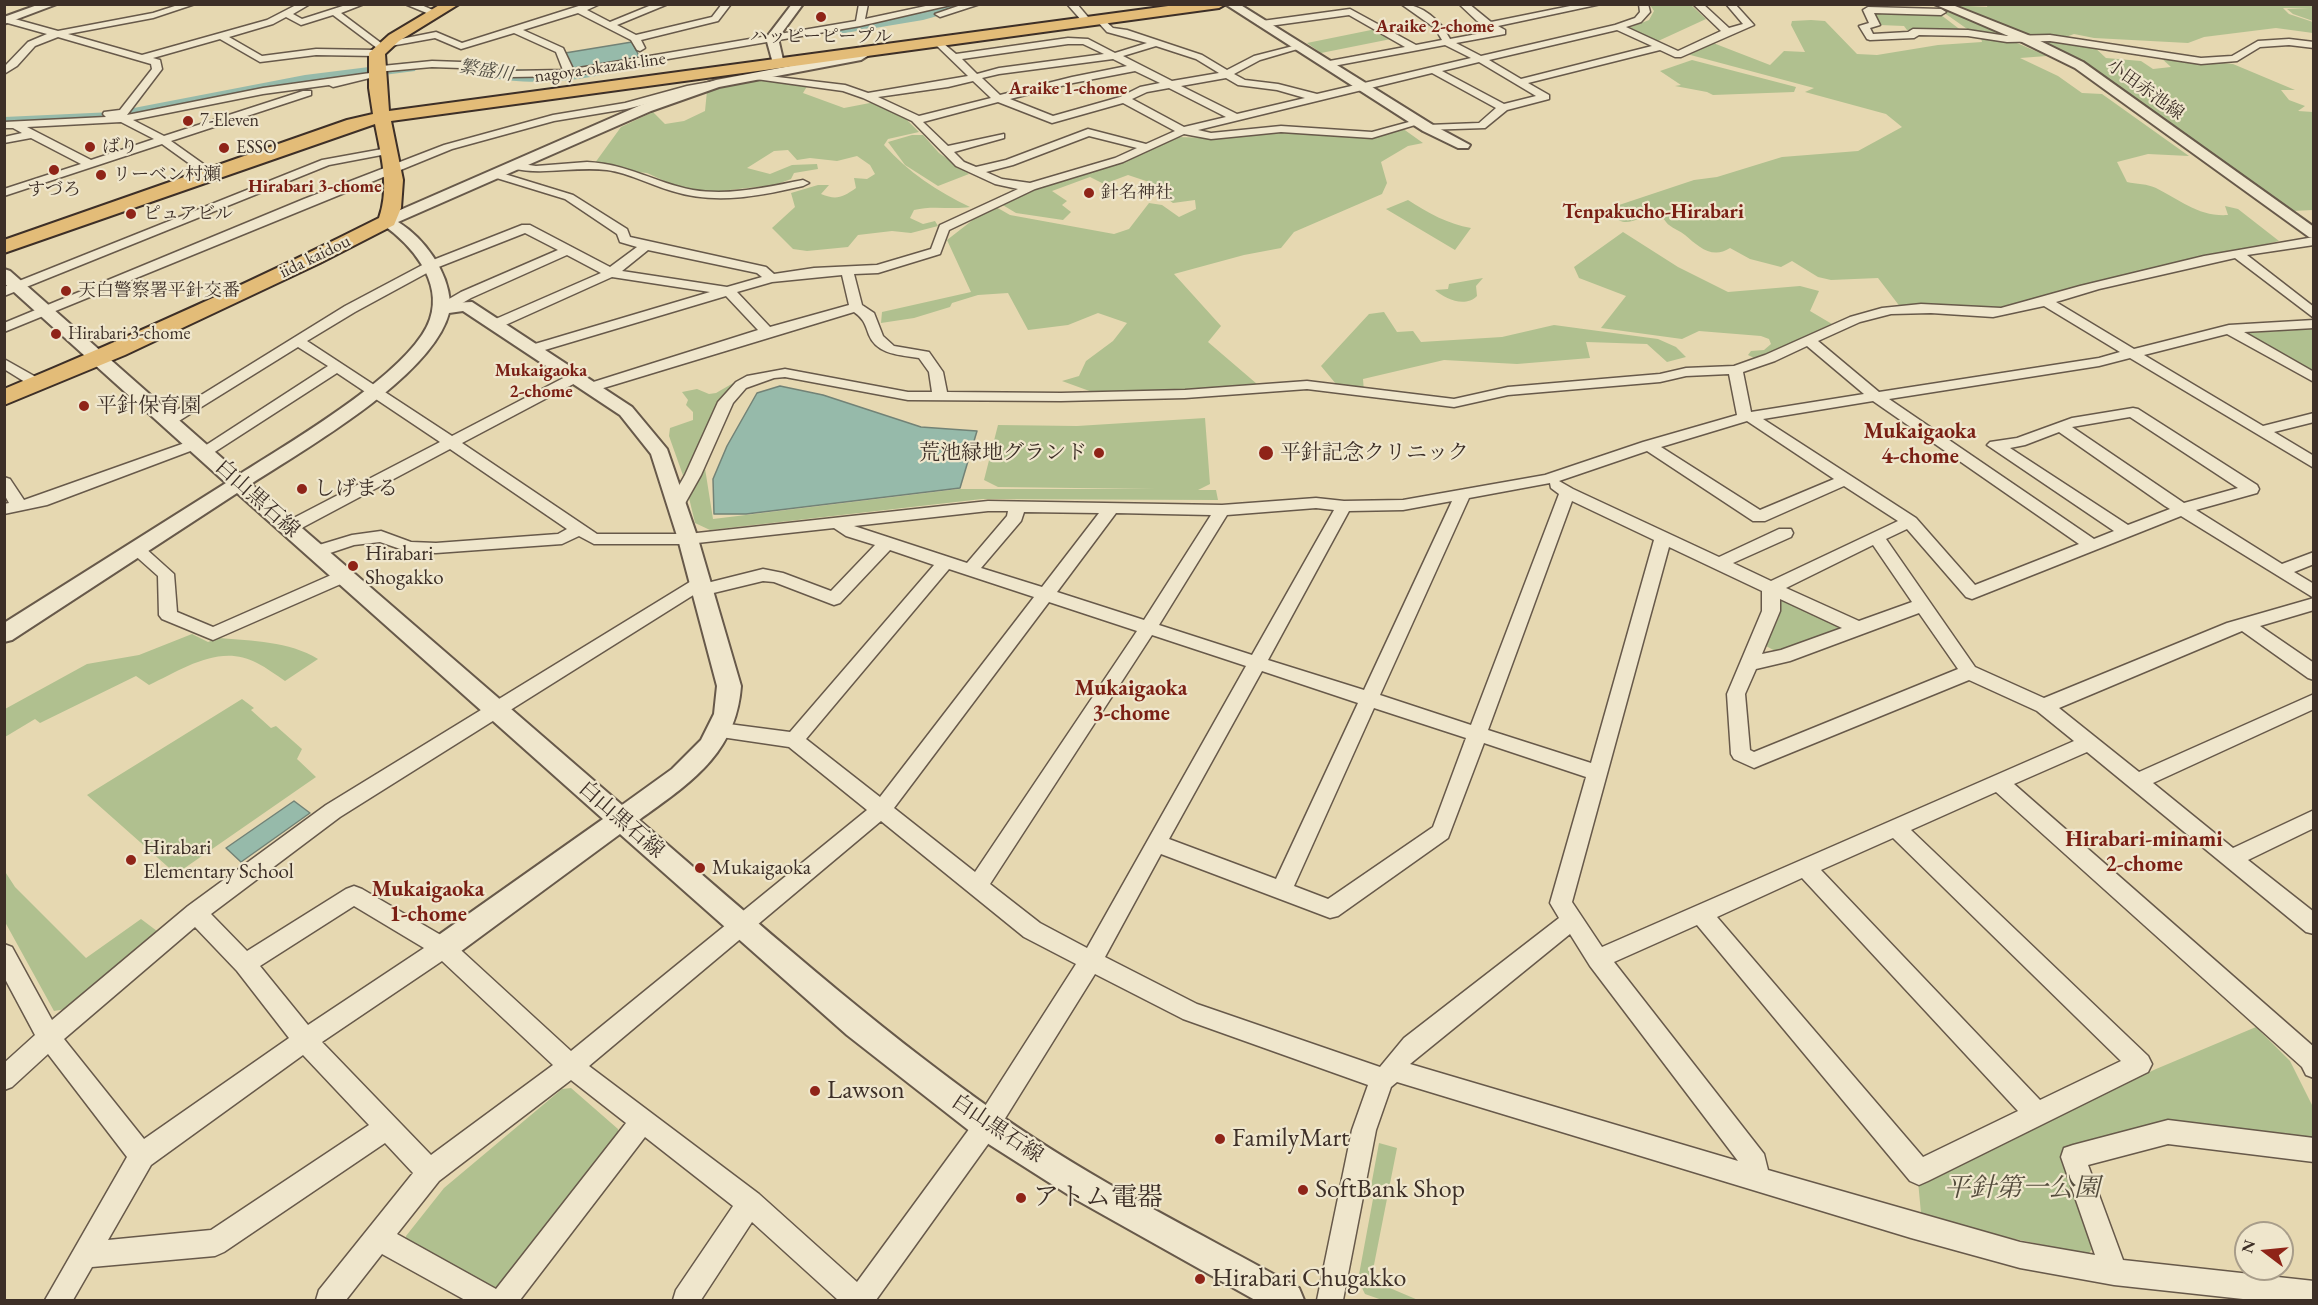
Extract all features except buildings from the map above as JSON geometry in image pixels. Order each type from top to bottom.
[{"type":"main road","points":[[387,221],[393,199],[377,72],[381,48],[452,4]]},
{"type":"main road","name":"nagoya-okazaki line","points":[[4,248],[382,115],[775,48],[1094,20],[1193,4]]},
{"type":"main road","name":"nagoya-okazaki line","points":[[775,48],[868,52],[1218,4]]},
{"type":"main road","name":"nagoya-okazaki line","points":[[4,241],[205,170],[382,115]]},
{"type":"main road","name":"iida kaidou","points":[[4,398],[99,358],[313,259],[387,221]]},
{"type":"street","points":[[6,20],[52,4]]},
{"type":"street","points":[[4,70],[16,65],[27,46],[73,28],[156,16],[190,4]]},
{"type":"street","points":[[146,57],[270,22],[306,4]]},
{"type":"street","points":[[287,14],[301,22],[360,4]]},
{"type":"street","points":[[409,4],[437,14]]},
{"type":"street","points":[[221,36],[261,59],[316,52],[381,48],[436,35],[461,46],[596,4]]},
{"type":"street","points":[[610,25],[664,4]]},
{"type":"street","points":[[8,123],[123,116],[432,64],[461,64],[511,74],[569,73],[646,59],[711,34],[727,4]]},
{"type":"street","points":[[775,48],[798,4]]},
{"type":"street","points":[[860,23],[864,4]]},
{"type":"street","points":[[775,48],[860,23],[951,4]]},
{"type":"street","points":[[580,10],[635,38],[711,34],[775,48],[935,15],[976,4]]},
{"type":"street","points":[[1071,4],[1110,30],[1124,32],[1198,57],[1242,83],[1278,87],[1316,98]]},
{"type":"street","points":[[1230,4],[1424,125],[1463,146]]},
{"type":"street","points":[[1124,99],[1183,131],[1211,136],[1281,129],[1372,135],[1424,125],[1481,126],[1503,108],[1545,97],[1480,58],[1448,43],[1439,26],[1405,4]]},
{"type":"street","points":[[1463,4],[1489,25],[1515,40]]},
{"type":"street","points":[[1550,4],[1561,11]]},
{"type":"street","points":[[1489,25],[1597,4]]},
{"type":"street","points":[[1328,64],[1448,43],[1515,40],[1618,27],[1641,18],[1645,12],[1643,4]]},
{"type":"street","points":[[1697,4],[1727,32]]},
{"type":"street","points":[[1618,27],[1678,55],[1727,32],[1749,26],[1730,4]]},
{"type":"street","points":[[1940,8],[1865,7],[1875,25],[1864,26],[1870,38],[1914,35],[1913,32],[1968,33],[2007,39],[2050,38],[2176,59],[2218,61],[2234,59],[2258,44],[2289,42],[2313,45]]},
{"type":"street","name":"小田赤池線","points":[[1940,8],[2024,38],[2079,65],[2313,234]]},
{"type":"street","points":[[334,12],[381,48]]},
{"type":"street","points":[[1262,24],[1350,12],[1414,48]]},
{"type":"street","points":[[6,20],[146,57],[156,62],[157,69],[123,116]]},
{"type":"street","points":[[516,30],[560,50],[569,73]]},
{"type":"street","points":[[635,38],[646,59]]},
{"type":"street","points":[[533,349],[771,278],[878,269],[936,251],[944,228],[979,209],[1031,187],[1119,160],[1183,131],[1480,58],[1515,40]]},
{"type":"street","points":[[954,57],[1068,41],[1084,41],[1236,118]]},
{"type":"street","points":[[938,42],[997,98],[1052,120],[1124,99],[1144,89],[1225,75],[1257,58],[1298,46]]},
{"type":"street","points":[[867,96],[948,84],[999,71],[1114,56],[1156,43]]},
{"type":"street","points":[[1519,82],[1661,47]]},
{"type":"street","points":[[12,290],[326,162],[390,161],[553,118],[626,106],[687,89],[857,57],[868,52]]},
{"type":"street","points":[[756,76],[846,88],[918,120],[997,98],[1138,68]]},
{"type":"street","points":[[1433,70],[1503,108]]},
{"type":"street","points":[[7,190],[342,80]]},
{"type":"street","points":[[387,221],[623,116],[716,84]]},
{"type":"street","points":[[123,116],[163,140],[205,170]]},
{"type":"street","points":[[918,120],[917,122],[960,164],[999,182],[1031,187]]},
{"type":"street","points":[[8,123],[90,164]]},
{"type":"street","points":[[974,171],[1009,163],[1088,132],[1146,147]]},
{"type":"street","points":[[4,140],[33,134]]},
{"type":"street","points":[[947,150],[1000,136]]},
{"type":"street","points":[[4,328],[308,202],[390,161]]},
{"type":"street","points":[[515,165],[544,170],[587,165],[609,167],[645,176],[677,190],[714,196],[738,196],[803,183]]},
{"type":"street","points":[[494,174],[569,197],[623,232],[624,239],[646,246],[760,270],[771,278]]},
{"type":"street","points":[[273,184],[308,202]]},
{"type":"street","points":[[4,634],[138,550],[376,391],[421,349],[438,323],[442,309],[441,290],[432,265],[395,225],[387,221]]},
{"type":"street","points":[[169,421],[299,342],[320,326],[432,265],[526,228],[611,273],[729,291],[767,332]]},
{"type":"street","points":[[677,503],[730,397],[740,386],[769,374],[785,373],[908,396],[1061,397],[1185,394],[1306,385],[1454,403],[1508,391],[1660,378],[1686,372],[1735,370],[1774,359],[1844,322],[1875,313],[1949,309],[1984,315],[2008,312],[2093,286],[2238,254],[2313,241]]},
{"type":"street","points":[[496,324],[611,273],[646,246]]},
{"type":"street","points":[[442,309],[466,295],[568,250]]},
{"type":"street","points":[[100,254],[136,272]]},
{"type":"street","points":[[2238,254],[2313,314]]},
{"type":"street","points":[[847,270],[856,307],[869,316],[877,338],[890,349],[924,355],[936,372],[940,396]]},
{"type":"street","name":"白山黒石線","points":[[4,274],[12,290],[44,311],[99,358],[290,527],[315,552],[857,1026],[987,1125],[1086,1188],[1287,1300]]},
{"type":"street","points":[[2045,302],[2313,463]]},
{"type":"street","points":[[58,1300],[142,1156],[304,1040],[443,948],[681,776],[704,754],[721,730],[729,706],[729,686],[688,539],[660,453],[626,411],[584,382],[466,306],[442,309]]},
{"type":"street","points":[[290,527],[451,444],[584,382],[856,307]]},
{"type":"street","points":[[299,342],[376,391],[594,539],[688,539],[988,507],[1222,510],[1316,503],[1344,506],[1403,505],[1548,478],[1648,445],[1748,417],[2099,362],[2229,329],[2313,324]]},
{"type":"street","points":[[2229,329],[2313,378]]},
{"type":"street","points":[[1808,340],[1876,397],[2094,546]]},
{"type":"street","points":[[4,363],[38,384]]},
{"type":"street","points":[[11,506],[40,501],[200,448],[338,366]]},
{"type":"street","points":[[1735,370],[1748,417],[1910,522],[1972,593],[2094,546],[2182,509],[2251,489],[2133,412],[2072,422],[2020,442],[1995,445],[2127,532]]},
{"type":"street","points":[[2261,431],[2313,417]]},
{"type":"street","points":[[2061,427],[2182,509],[2313,592]]},
{"type":"street","points":[[1648,445],[1760,518],[1846,479]]},
{"type":"street","points":[[1548,478],[1566,493],[1858,628]]},
{"type":"street","points":[[4,482],[16,498],[11,506]]},
{"type":"street","points":[[1158,844],[1330,909],[1441,832],[1566,493]]},
{"type":"street","points":[[1281,891],[1371,700],[1463,494]]},
{"type":"street","points":[[246,964],[354,895],[443,948],[571,1066],[750,1203],[858,1300],[987,1125],[1090,961],[1158,844],[1344,506]]},
{"type":"street","points":[[970,570],[1015,517],[1017,507]]},
{"type":"street","points":[[328,1300],[430,1172],[571,1066],[882,809],[1111,509]]},
{"type":"street","points":[[978,885],[1148,628],[1222,510]]},
{"type":"street","points":[[836,522],[852,532],[1598,773]]},
{"type":"street","points":[[1771,588],[1910,522]]},
{"type":"street","points":[[315,552],[352,540],[381,536],[409,547],[436,548],[562,539],[579,529]]},
{"type":"street","points":[[1717,564],[1785,533]]},
{"type":"street","points":[[1876,537],[1970,672],[2044,706],[2313,925]]},
{"type":"street","points":[[1663,539],[1561,903],[1598,959],[1755,1163],[1756,1179]]},
{"type":"street","points":[[4,1079],[196,913],[333,811],[700,587],[763,575],[777,577],[834,599],[886,543]]},
{"type":"street","points":[[138,550],[166,574],[168,615],[213,634],[344,576]]},
{"type":"street","points":[[2281,571],[2313,557]]},
{"type":"street","points":[[794,740],[946,562]]},
{"type":"street","points":[[1771,588],[1771,611],[1736,694],[1740,754],[1754,760],[1970,672]]},
{"type":"street","points":[[2044,706],[2244,623],[2313,604]]},
{"type":"street","points":[[1751,663],[1784,656],[1922,605]]},
{"type":"street","points":[[2244,623],[2313,673]]},
{"type":"street","points":[[2136,782],[2313,701]]},
{"type":"street","points":[[721,730],[794,740],[1032,930],[1191,1012],[1388,1074],[2020,1255],[2114,1272],[2313,1294]]},
{"type":"street","points":[[1598,959],[2088,743]]},
{"type":"street","points":[[1998,782],[2303,1053],[2313,1067]]},
{"type":"street","points":[[2232,858],[2313,818]]},
{"type":"street","points":[[1701,914],[1919,1172],[2140,1064],[1897,829]]},
{"type":"street","points":[[1806,868],[2038,1115]]},
{"type":"street","points":[[196,913],[246,964],[304,1040],[430,1172]]},
{"type":"street","points":[[1330,1300],[1364,1130],[1388,1074],[1412,1046],[1573,919]]},
{"type":"street","points":[[4,954],[49,1038],[142,1156]]},
{"type":"street","points":[[504,1300],[643,1120]]},
{"type":"street","points":[[84,1255],[214,1243],[387,1127]]},
{"type":"street","points":[[2114,1272],[2073,1157],[2168,1132],[2313,1150]]},
{"type":"street","points":[[686,1300],[750,1203]]},
{"type":"street","points":[[379,1238],[490,1300]]},
{"type":"green space","points":[[1988,4],[2313,5],[2313,21],[2293,14],[2287,9],[2309,8],[2283,8],[2289,14],[2313,22],[2313,33],[2276,28],[2204,37],[2188,43],[2094,38],[2074,34],[2063,38],[2028,36],[1949,5],[1987,7]]},
{"type":"green space","points":[[1650,5],[1691,5],[1706,19],[1656,42],[1629,28],[1649,20],[1654,11]]},
{"type":"green space","points":[[1945,10],[2011,37],[1970,31],[1943,12]]},
{"type":"green space","points":[[1873,13],[1941,15],[1962,31],[1907,30],[1904,26],[1879,25]]},
{"type":"green space","points":[[1792,21],[1825,21],[1857,54],[1877,55],[1938,45],[1982,42],[1981,38],[2010,40],[2047,56],[2020,58],[2058,76],[2082,93],[2102,94],[2189,156],[2148,154],[2117,162],[2127,182],[2153,187],[2190,207],[2208,213],[2228,215],[2225,206],[2238,209],[2279,241],[2006,308],[1901,308],[1878,278],[1831,280],[1818,277],[1792,261],[1781,267],[1750,259],[1730,248],[1717,253],[1711,252],[1700,247],[1664,219],[1656,216],[1619,221],[1614,216],[1618,210],[1616,206],[1694,180],[1717,177],[1782,157],[1858,151],[1902,127],[1886,114],[1805,92],[1814,88],[1683,53],[1708,41],[1770,65],[1784,51],[1805,52],[1791,25]]},
{"type":"green space","points":[[1376,29],[1391,39],[1321,53],[1307,43]]},
{"type":"green space","points":[[2038,39],[2093,46],[2106,58],[2141,61],[2153,69],[2171,67],[2160,57],[2233,64],[2295,90],[2281,90],[2289,100],[2305,106],[2298,111],[2313,112],[2313,210],[2292,211],[2096,70]]},
{"type":"green space","points":[[1692,60],[1796,87],[1794,92],[1713,95],[1675,86],[1681,85],[1660,71]]},
{"type":"green space","points":[[764,77],[809,83],[803,93],[844,108],[875,102],[902,115],[919,132],[888,139],[884,145],[924,180],[970,207],[914,210],[910,218],[923,224],[935,221],[938,226],[911,233],[892,231],[858,235],[848,247],[807,251],[793,249],[772,228],[795,207],[791,193],[818,185],[829,185],[821,194],[839,197],[856,188],[854,178],[867,179],[875,174],[870,165],[857,156],[837,161],[810,158],[797,160],[788,150],[774,151],[747,168],[770,174],[792,165],[817,164],[818,169],[794,173],[791,179],[775,185],[711,192],[682,189],[647,173],[592,167],[621,127],[653,112],[665,124],[684,121],[705,111],[707,91]]},
{"type":"green space","points":[[1402,128],[1423,143],[1408,146],[1381,162],[1387,183],[1382,194],[1294,232],[1281,248],[1244,255],[1174,274],[1221,326],[1208,342],[1257,384],[1179,391],[1095,393],[1062,381],[1079,376],[1086,361],[1113,341],[1127,323],[1098,313],[1068,325],[1028,330],[1008,293],[978,295],[952,303],[950,307],[914,318],[881,323],[882,312],[971,292],[947,240],[983,212],[996,207],[1010,215],[1114,234],[1129,229],[1149,203],[1162,205],[1179,217],[1196,209],[1195,200],[1173,203],[1165,197],[1163,189],[1155,184],[1128,175],[1104,184],[1090,177],[1052,191],[1067,201],[1062,205],[1071,212],[1063,220],[1016,213],[1001,204],[1037,188],[1120,163],[1178,137],[1208,138],[1273,132],[1370,133]]},
{"type":"green space","points":[[912,135],[923,135],[939,153],[969,174],[938,186],[905,165],[888,142]]},
{"type":"green space","points":[[1408,200],[1438,217],[1471,228],[1455,250],[1386,209]]},
{"type":"green space","points":[[1623,232],[1678,267],[1728,292],[1800,286],[1819,291],[1810,311],[1832,324],[1756,359],[1748,355],[1751,351],[1764,350],[1771,344],[1769,339],[1761,336],[1699,331],[1682,339],[1601,328],[1626,296],[1579,278],[1574,267]]},
{"type":"green space","points":[[1483,278],[1476,286],[1477,296],[1472,300],[1455,301],[1435,290],[1448,289],[1449,284]]},
{"type":"green space","points":[[1384,312],[1397,332],[1413,331],[1421,342],[1502,337],[1554,325],[1658,339],[1676,347],[1686,357],[1667,362],[1647,344],[1586,342],[1590,358],[1517,364],[1444,360],[1363,379],[1364,392],[1336,384],[1321,366],[1369,314]]},
{"type":"green space","points":[[2313,329],[2313,375],[2246,336],[2247,333]]},
{"type":"green space","points":[[742,378],[747,379],[701,443],[713,519],[959,489],[1155,489],[998,487],[984,480],[998,425],[1077,426],[1205,418],[1210,484],[1198,490],[1216,490],[1218,500],[982,499],[710,530],[695,523],[685,481],[669,436],[670,428],[693,420],[693,412],[686,405],[688,400],[682,392],[697,389],[709,394],[716,393]]},
{"type":"green space","points":[[1789,599],[1838,622],[1841,631],[1781,654],[1766,646],[1779,617],[1778,601]]},
{"type":"green space","points":[[192,634],[208,642],[219,638],[283,645],[318,659],[285,681],[257,663],[229,656],[202,660],[149,685],[136,676],[40,723],[35,719],[5,737],[5,709],[87,664],[139,655]]},
{"type":"green space","points":[[242,699],[254,708],[251,710],[271,728],[276,726],[302,749],[297,759],[316,777],[176,874],[87,795]]},
{"type":"green space","points":[[4,870],[15,887],[86,958],[141,919],[157,931],[66,1009],[54,1011],[5,922]]},
{"type":"green space","name":"平針第一公園","points":[[2256,1027],[2290,1061],[2313,1107],[2313,1146],[2159,1126],[2064,1152],[2096,1245],[2088,1254],[2000,1236],[1921,1213],[1918,1181],[2156,1069]]},
{"type":"green space","points":[[571,1088],[618,1129],[618,1137],[504,1288],[491,1293],[407,1245],[406,1236],[444,1188],[562,1089]]},
{"type":"green space","points":[[1379,1143],[1397,1148],[1371,1280],[1418,1300],[1382,1300],[1365,1294],[1358,1280],[1373,1199],[1369,1197]]},
{"type":"shaded area","points":[[632,42],[640,58],[572,69],[565,53]]},
{"type":"shaded area","points":[[780,386],[823,395],[921,427],[977,431],[960,488],[746,514],[714,514],[713,479],[727,446],[757,393]]},
{"type":"shaded area","points":[[294,801],[310,813],[241,862],[226,848]]},
{"type":"waterway","name":"繁盛川","points":[[827,31],[923,15],[965,4]]},
{"type":"waterway","name":"繁盛川","points":[[4,122],[113,117],[305,80],[409,67]]},
{"type":"waterway","name":"繁盛川","points":[[489,72],[544,76],[599,70]]},
{"type":"place","name":"ハッピーピープル","points":[[821,17]]},
{"type":"place","name":"7-Eleven","points":[[188,121]]},
{"type":"place","name":"ばり","points":[[90,147]]},
{"type":"place","name":"ESSO","points":[[224,148]]},
{"type":"place","name":"すづろ","points":[[54,170]]},
{"type":"place","name":"リーベン村瀬","points":[[101,175]]},
{"type":"place","name":"針名神社","points":[[1089,193]]},
{"type":"place","name":"ピュアビル","points":[[131,214]]},
{"type":"place","name":"天白警察署平針交番","points":[[66,291]]},
{"type":"place","name":"Hirabari 3-chome","points":[[56,334]]},
{"type":"place","name":"平針保育園","points":[[84,406]]},
{"type":"place","name":"荒池緑地グランド","points":[[1099,453]]},
{"type":"place","name":"平針記念クリニック","points":[[1266,453]]},
{"type":"place","name":"しげまる","points":[[302,489]]},
{"type":"place","name":"Hirabari Shogakko","points":[[353,566]]},
{"type":"place","name":"Hirabari Elementary School","points":[[131,860]]},
{"type":"place","name":"Mukaigaoka","points":[[700,868]]},
{"type":"place","name":"Lawson","points":[[815,1091]]},
{"type":"place","name":"FamilyMart","points":[[1220,1139]]},
{"type":"place","name":"SoftBank Shop","points":[[1303,1190]]},
{"type":"place","name":"アトム電器","points":[[1021,1198]]},
{"type":"place","name":"Hirabari Chugakko","points":[[1200,1279]]},
{"type":"district","name":"Araike 2-chome","points":[[1435,27]]},
{"type":"district","name":"Araike 1-chome","points":[[1068,89]]},
{"type":"district","name":"Hirabari 3-chome","points":[[315,187]]},
{"type":"district","name":"Tenpakucho-Hirabari","points":[[1653,213]]},
{"type":"district","name":"Mukaigaoka 2-chome","points":[[541,382]]},
{"type":"district","name":"Mukaigaoka 4-chome","points":[[1920,444]]},
{"type":"district","name":"Mukaigaoka 3-chome","points":[[1131,702]]},
{"type":"district","name":"Hirabari-minami 2-chome","points":[[2144,852]]},
{"type":"district","name":"Mukaigaoka 1-chome","points":[[428,902]]}]
